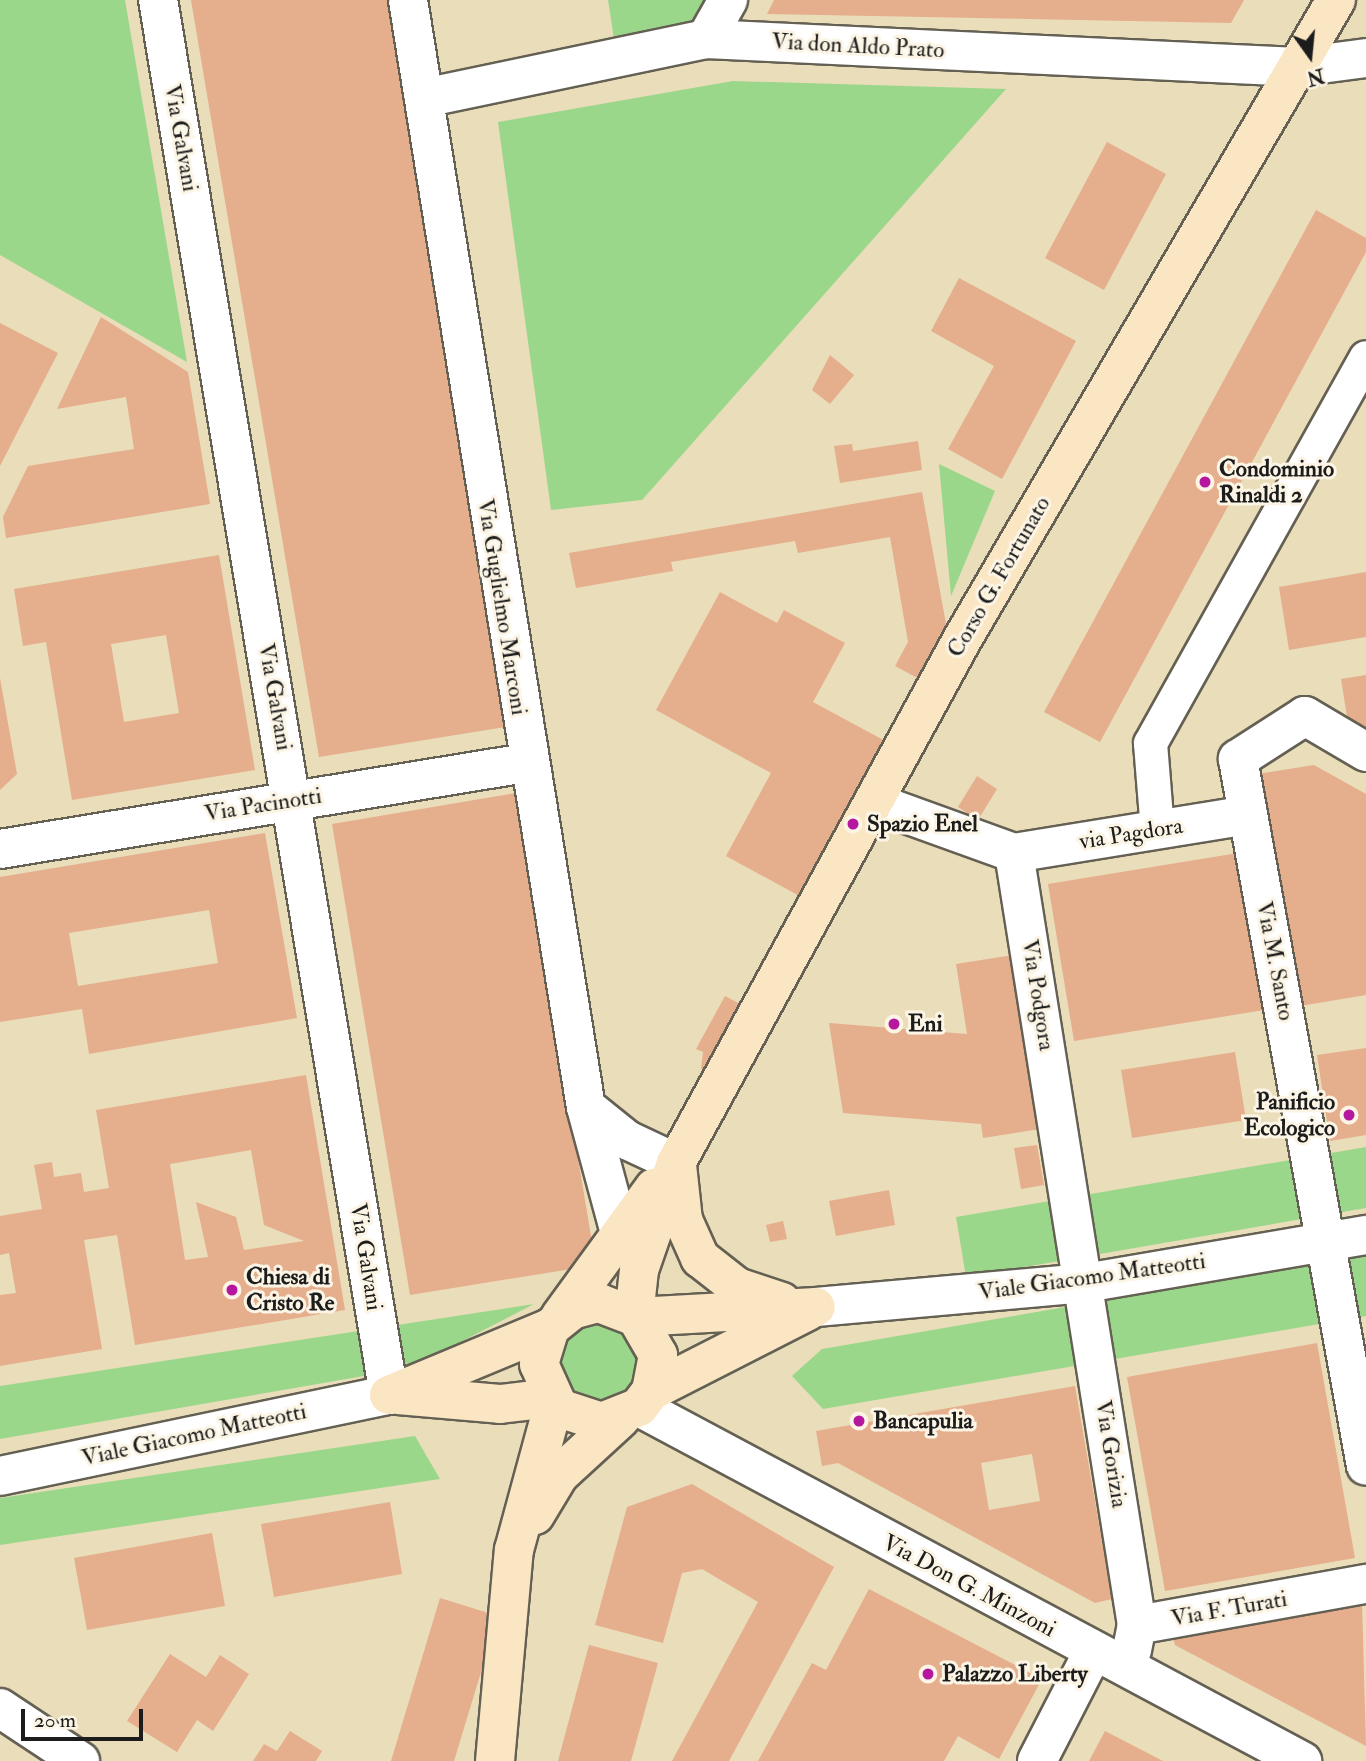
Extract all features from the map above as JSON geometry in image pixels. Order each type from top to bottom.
[{"type":"main road","name":"Corso G. Fortunato","points":[[676,1163],[876,803],[963,638],[1336,0]]},
{"type":"main road","points":[[495,1761],[514,1550],[552,1401],[538,1364],[555,1323],[620,1233],[676,1163]]},
{"type":"main road","points":[[676,1163],[683,1220],[700,1258],[737,1287],[816,1307]]},
{"type":"main road","points":[[514,1550],[559,1475],[637,1405],[658,1355],[635,1316],[639,1270],[676,1163]]},
{"type":"main road","points":[[388,1395],[599,1303],[635,1316],[816,1307]]},
{"type":"main road","points":[[388,1395],[500,1404],[552,1401],[583,1420],[637,1405],[816,1307]]},
{"type":"street","name":"Via Galvani","points":[[158,0],[388,1395]]},
{"type":"street","name":"Via Guglielmo Marconi","points":[[408,0],[526,763],[586,1107],[620,1233]]},
{"type":"street","points":[[706,39],[728,0]]},
{"type":"street","name":"Via don Aldo Prato","points":[[424,98],[706,39],[1298,67],[1366,58]]},
{"type":"street","points":[[1157,830],[1150,743],[1366,357]]},
{"type":"street","name":"Via M. Santo","points":[[1366,752],[1305,716],[1238,759],[1328,1241],[1366,1466]]},
{"type":"street","name":"Via Pacinotti","points":[[0,849],[526,763]]},
{"type":"street","points":[[876,803],[1014,853]]},
{"type":"street","name":"via Pagdora","points":[[1014,853],[1248,815]]},
{"type":"street","name":"Via Podgora","points":[[1014,853],[1085,1283]]},
{"type":"street","points":[[586,1107],[627,1140],[676,1163]]},
{"type":"street","name":"Viale Giacomo Matteotti","points":[[816,1307],[1085,1283],[1366,1235]]},
{"type":"street","name":"Via Gorizia","points":[[1085,1283],[1137,1625]]},
{"type":"street","name":"Viale Giacomo Matteotti","points":[[0,1476],[388,1395]]},
{"type":"street","name":"Via Don G. Minzoni","points":[[637,1405],[1093,1652],[1302,1761]]},
{"type":"street","name":"Via F. Turati","points":[[1137,1625],[1366,1584]]},
{"type":"street","points":[[1128,1670],[1137,1625]]},
{"type":"street","points":[[1037,1761],[1093,1652]]},
{"type":"street","points":[[0,1707],[80,1761]]},
{"type":"green space","points":[[0,0],[125,0],[187,362],[0,255]]},
{"type":"green space","points":[[608,0],[728,0],[706,39],[617,58]]},
{"type":"green space","points":[[733,81],[1006,89],[642,500],[551,510],[498,122]]},
{"type":"green space","points":[[939,464],[995,491],[951,596]]},
{"type":"green space","points":[[1366,1147],[1366,1208],[966,1277],[956,1217]]},
{"type":"green space","points":[[1366,1255],[1366,1316],[823,1409],[792,1376],[822,1349]]},
{"type":"green space","points":[[599,1303],[658,1372],[583,1421],[541,1345]]},
{"type":"green space","points":[[534,1304],[410,1368],[0,1439],[0,1386]]},
{"type":"green space","points":[[415,1436],[440,1479],[0,1545],[0,1498]]},
{"type":"building","points":[[191,0],[391,0],[511,726],[319,757]]},
{"type":"building","points":[[774,0],[1244,0],[1231,23],[767,14]]},
{"type":"building","points":[[1107,142],[1166,174],[1104,290],[1045,258]]},
{"type":"building","name":"Condominio Rinaldi 2","points":[[1316,210],[1366,238],[1366,252],[1100,742],[1044,712]]},
{"type":"building","points":[[959,278],[1076,341],[1002,479],[948,449],[994,366],[931,331]]},
{"type":"building","points":[[101,317],[188,372],[210,504],[6,538],[3,517],[28,466],[134,449],[126,397],[57,409]]},
{"type":"building","points":[[0,323],[58,353],[0,466]]},
{"type":"building","points":[[830,355],[854,375],[830,404],[812,390]]},
{"type":"building","points":[[918,441],[922,470],[840,483],[834,446],[852,444],[853,451]]},
{"type":"building","points":[[922,492],[948,635],[923,681],[895,666],[908,642],[890,537],[798,553],[795,541],[671,562],[673,571],[576,588],[569,553]]},
{"type":"building","points":[[219,555],[255,770],[72,800],[46,642],[23,646],[14,589]],"holes":[[[166,635],[179,713],[124,722],[111,644]]]},
{"type":"building","points":[[1366,572],[1366,637],[1289,650],[1279,587]]},
{"type":"building","points":[[720,592],[777,623],[784,610],[845,643],[813,702],[889,743],[805,899],[726,856],[771,773],[656,710]]},
{"type":"building","points":[[1366,675],[1366,728],[1347,717],[1341,679]]},
{"type":"building","points":[[0,678],[17,774],[0,790]]},
{"type":"building","points":[[1314,765],[1366,794],[1366,995],[1294,1007],[1257,774]]},
{"type":"building","points":[[977,776],[997,789],[978,820],[958,807]]},
{"type":"building","points":[[516,793],[596,1265],[410,1295],[332,824]]},
{"type":"building","points":[[265,833],[297,1018],[89,1054],[82,1009],[0,1022],[0,877]],"holes":[[[209,910],[218,963],[78,986],[69,933]]]},
{"type":"building","points":[[1238,853],[1264,1010],[1074,1041],[1048,884]]},
{"type":"building","points":[[1013,955],[1040,1129],[983,1138],[981,1124],[843,1113],[829,1023],[967,1034],[956,964]]},
{"type":"building","points":[[725,996],[746,1007],[713,1067],[701,1069],[703,1052],[696,1049]]},
{"type":"building","points":[[1366,1048],[1366,1135],[1330,1141],[1317,1055]]},
{"type":"building","points":[[1235,1052],[1246,1120],[1132,1138],[1121,1070]]},
{"type":"building","points":[[306,1075],[345,1310],[135,1345],[117,1235],[84,1240],[102,1349],[0,1366],[0,1295],[16,1293],[9,1253],[0,1255],[0,1216],[42,1209],[34,1165],[52,1162],[54,1177],[81,1173],[84,1192],[109,1188],[96,1110]],"holes":[[[251,1150],[264,1225],[304,1241],[244,1250],[236,1217],[196,1202],[208,1257],[185,1260],[170,1164]]]},
{"type":"building","points":[[1037,1145],[1044,1185],[1021,1189],[1014,1148]]},
{"type":"building","points":[[889,1190],[895,1225],[836,1236],[829,1201]]},
{"type":"building","points":[[783,1221],[787,1239],[770,1242],[766,1225]]},
{"type":"building","points":[[1317,1343],[1355,1558],[1165,1591],[1127,1377]]},
{"type":"building","points":[[1075,1386],[1112,1599],[1095,1603],[838,1463],[822,1466],[816,1431]],"holes":[[[1032,1454],[1040,1501],[989,1510],[981,1463]]]},
{"type":"building","points":[[692,1484],[834,1567],[729,1761],[672,1761],[758,1602],[702,1569],[682,1573],[663,1643],[595,1625],[627,1507]]},
{"type":"building","points":[[390,1502],[402,1574],[274,1597],[261,1524]]},
{"type":"building","points":[[212,1533],[225,1606],[87,1630],[74,1558]]},
{"type":"building","name":"Palazzo Liberty","points":[[869,1589],[1042,1679],[999,1759],[958,1736],[944,1761],[758,1761],[812,1663],[826,1670]]},
{"type":"building","points":[[440,1598],[498,1616],[454,1761],[391,1761]]},
{"type":"building","points":[[1362,1602],[1366,1746],[1175,1645],[1172,1635]]},
{"type":"building","points":[[589,1645],[658,1663],[631,1761],[558,1761]]},
{"type":"building","points":[[170,1654],[206,1677],[220,1655],[249,1674],[213,1731],[197,1720],[177,1752],[127,1721]]},
{"type":"building","points":[[290,1731],[322,1751],[316,1761],[253,1761],[264,1744],[277,1751]]},
{"type":"building","points":[[1105,1731],[1163,1761],[1089,1761]]},
{"type":"place","name":"Condominio Rinaldi 2","points":[[1205,482]]},
{"type":"place","name":"Spazio Enel","points":[[853,824]]},
{"type":"place","name":"Eni","points":[[894,1024]]},
{"type":"place","name":"Panificio Ecologico","points":[[1349,1115]]},
{"type":"place","name":"Chiesa di Cristo Re","points":[[232,1290]]},
{"type":"place","name":"Bancapulia","points":[[859,1421]]},
{"type":"place","name":"Palazzo Liberty","points":[[928,1674]]}]
